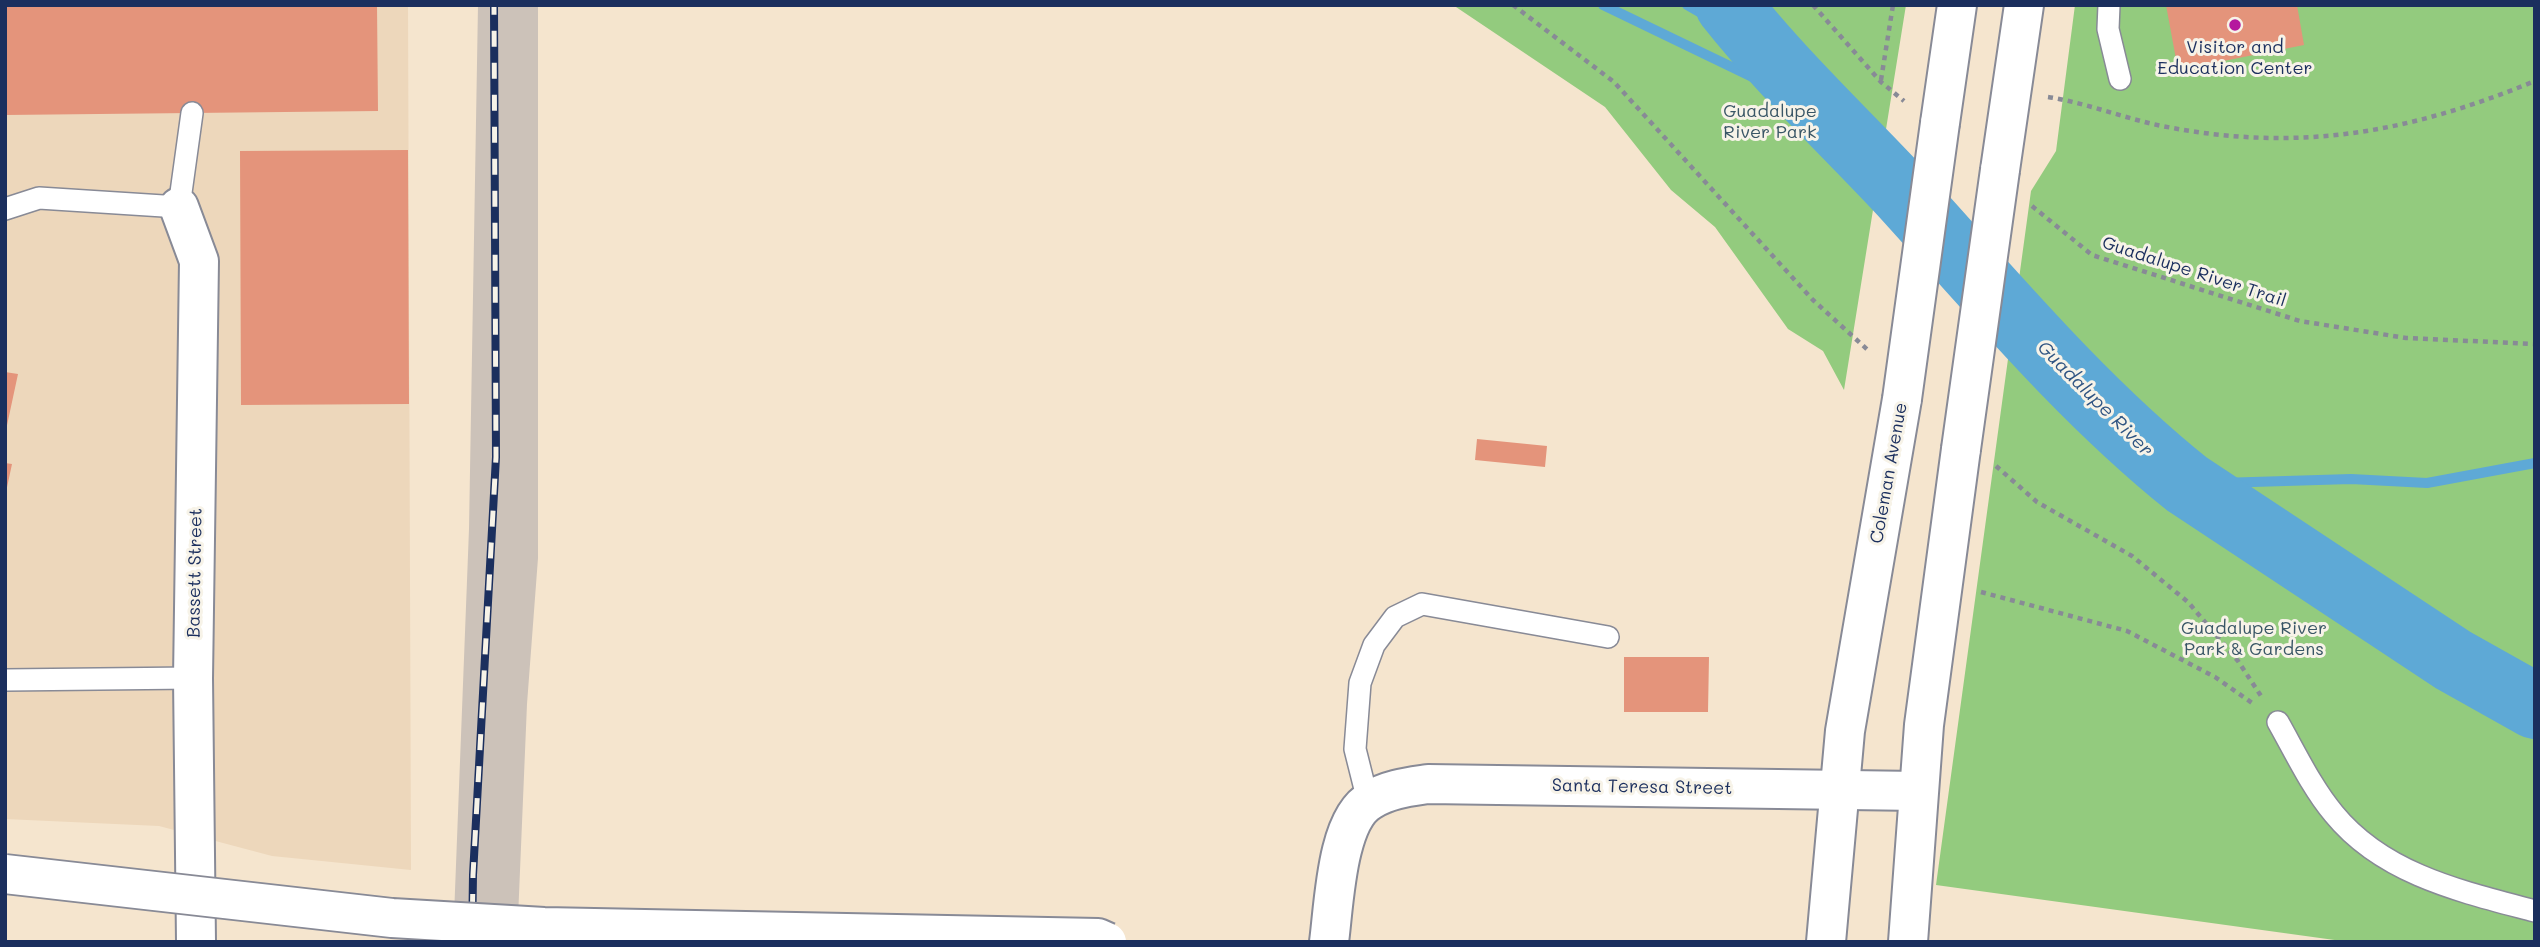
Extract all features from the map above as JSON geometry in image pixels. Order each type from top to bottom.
[{"type":"main road","name":"Coleman Avenue","points":[[1826,942],[1837,791],[1902,399],[1926,116],[1957,5]]},
{"type":"main road","points":[[1908,942],[1924,724],[2024,5]]},
{"type":"main road","name":"Bassett Street","points":[[179,207],[199,261],[193,678],[196,942]]},
{"type":"main road","name":"Santa Teresa Street","points":[[1368,801],[1398,788],[1428,784],[1918,791]]},
{"type":"main road","points":[[1329,942],[1342,849],[1353,821],[1368,801]]},
{"type":"main road","points":[[5,874],[392,918],[544,927],[1098,938],[1107,942]]},
{"type":"lane","points":[[2109,5],[2108,29],[2120,79]]},
{"type":"lane","points":[[5,209],[39,198],[179,207],[192,113]]},
{"type":"lane","points":[[1368,801],[1355,748],[1360,683],[1374,645],[1395,617],[1422,604],[1608,637]]},
{"type":"lane","points":[[5,680],[193,678]]},
{"type":"lane","points":[[2278,722],[2334,814],[2375,853],[2439,885],[2535,911]]},
{"type":"path","points":[[1813,5],[1881,82],[1926,116]]},
{"type":"path","points":[[1881,82],[1893,5]]},
{"type":"path","points":[[2011,92],[2070,101],[2160,126],[2224,136],[2288,141],[2385,130],[2477,104],[2535,81]]},
{"type":"path","name":"Guadalupe River Trail","points":[[2029,203],[2092,255],[2300,321],[2406,338],[2535,344]]},
{"type":"path","points":[[1943,583],[2127,631],[2215,677],[2278,722]]},
{"type":"shaded area","points":[[5,5],[408,5],[411,870],[272,856],[159,826],[5,819]]},
{"type":"shaded area","points":[[478,5],[538,5],[538,558],[527,704],[517,942],[453,942],[469,529]]},
{"type":"green space","name":"Guadalupe River Park","points":[[1453,5],[1906,5],[1844,390],[1823,351],[1788,329],[1715,227],[1671,190],[1605,107]]},
{"type":"green space","name":"Guadalupe River Park & Gardens","points":[[2075,5],[2535,5],[2535,942],[2349,942],[1936,885],[2031,191],[2056,151]]},
{"type":"building","points":[[5,5],[377,5],[378,111],[5,115]]},
{"type":"building","name":"Visitor and Education Center","points":[[2166,5],[2297,5],[2304,45],[2178,70]]},
{"type":"building","points":[[408,150],[409,404],[241,405],[240,151]]},
{"type":"building","points":[[5,372],[18,374],[6,430],[5,430]]},
{"type":"building","points":[[1477,439],[1547,446],[1545,467],[1475,460]]},
{"type":"building","points":[[5,463],[12,464],[6,492],[5,492]]},
{"type":"building","points":[[1624,657],[1709,657],[1708,712],[1624,712]]},
{"type":"waterway","points":[[1603,5],[1827,113]]},
{"type":"waterway","points":[[1687,5],[1762,48]]},
{"type":"waterway","name":"Guadalupe River","points":[[1728,5],[1748,30],[1901,192],[2038,344],[2110,417],[2148,451],[2187,484],[2453,660],[2535,706]]},
{"type":"waterway","points":[[2187,484],[2351,479],[2427,483],[2535,463]]},
{"type":"railway","points":[[472,942],[473,875],[496,457],[494,5]]},
{"type":"place","name":"Visitor and Education Center","points":[[2235,25]]}]
